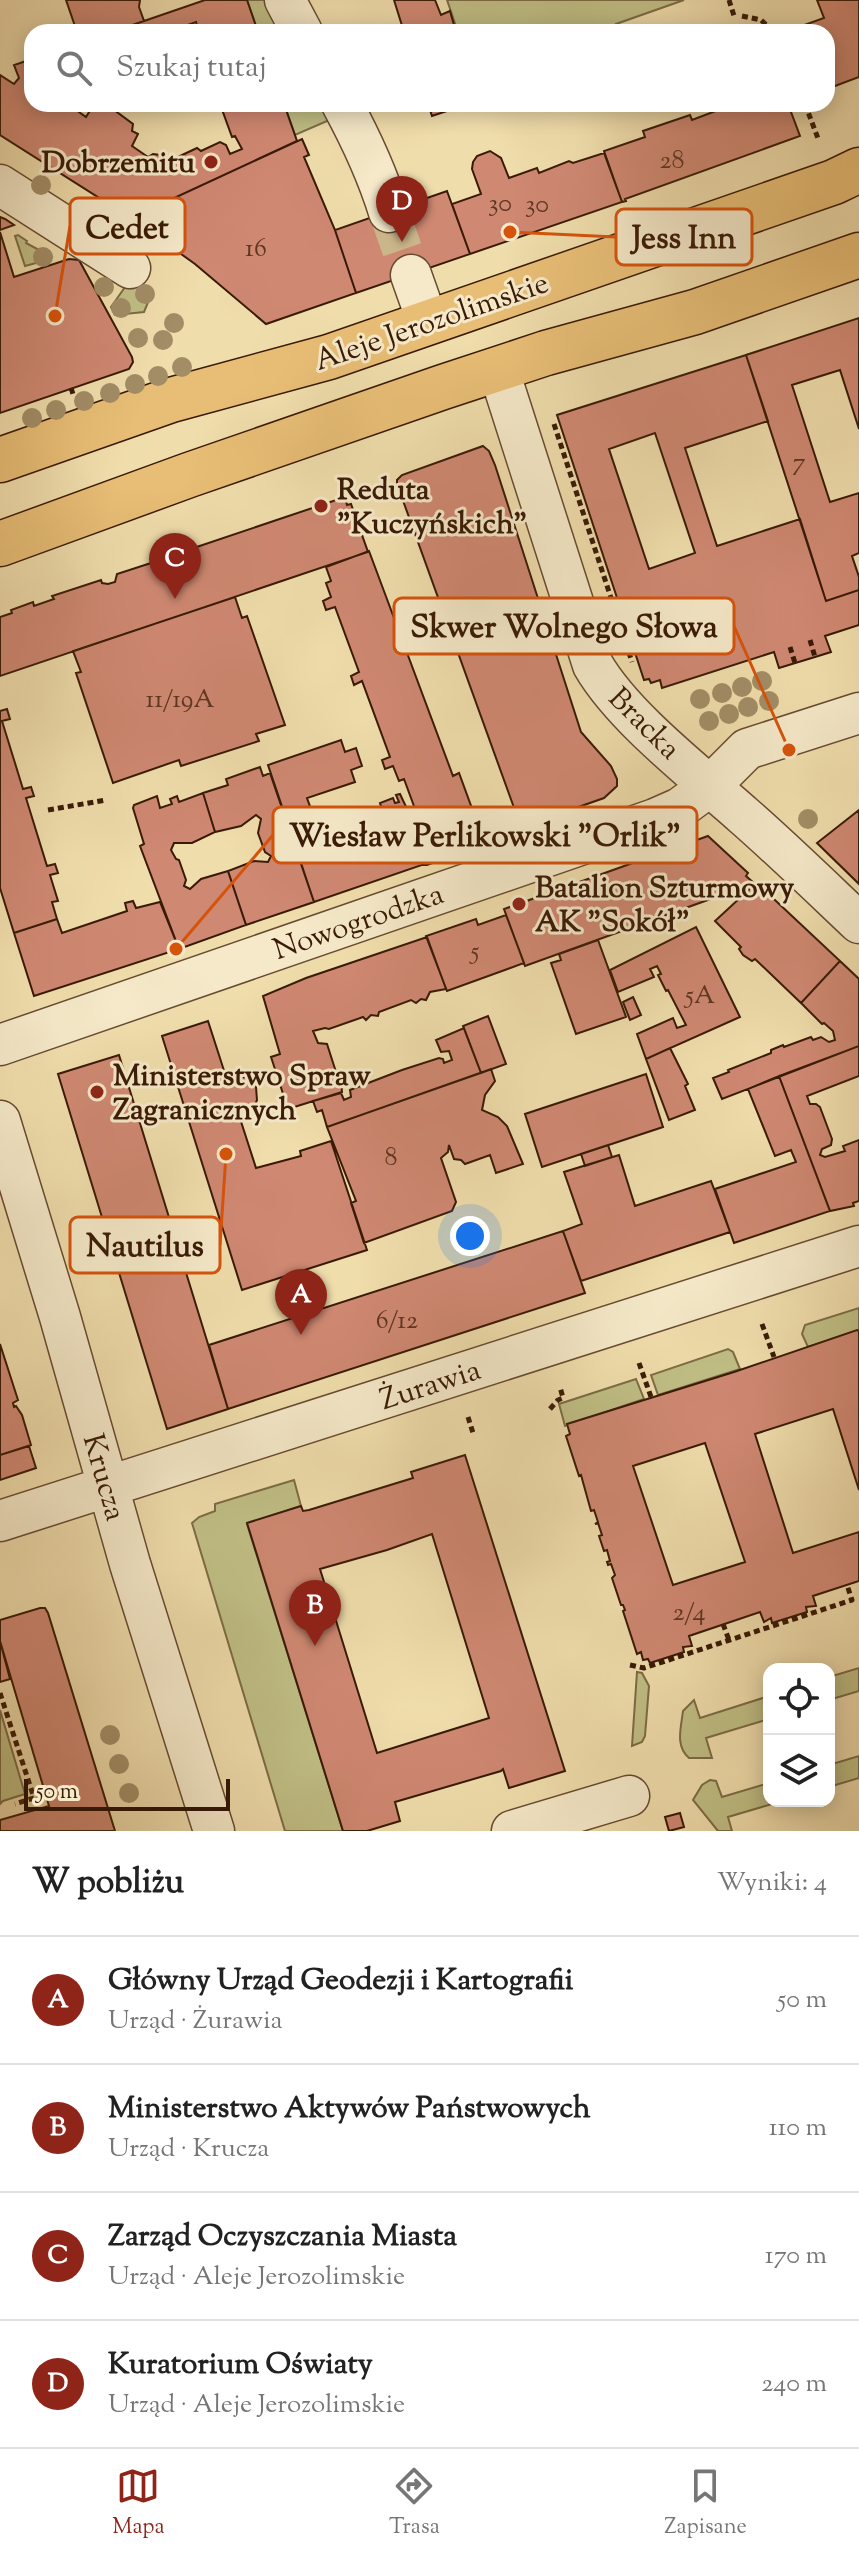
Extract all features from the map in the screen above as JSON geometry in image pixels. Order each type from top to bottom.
[{"type":"main road","name":"Aleje Jerozolimskie","points":[[0,460],[171,400],[329,357],[834,182],[859,170]]},
{"type":"main road","points":[[0,544],[498,368],[695,312],[859,255]]},
{"type":"street","points":[[285,0],[298,24]]},
{"type":"street","points":[[346,112],[364,145],[389,212]]},
{"type":"street","points":[[0,185],[130,268]]},
{"type":"street","points":[[411,275],[428,323]]},
{"type":"street","name":"Bracka","points":[[498,368],[593,665],[624,706],[859,923]]},
{"type":"street","name":"Nowogrodzka","points":[[0,1045],[655,819],[680,808],[710,786],[747,749],[859,713]]},
{"type":"street","name":"Krucza","points":[[0,1121],[108,1488],[214,1831]]},
{"type":"street","name":"Żurawia","points":[[0,1521],[859,1246]]},
{"type":"street","points":[[512,1831],[629,1796]]},
{"type":"path","points":[[729,0],[739,18],[761,20],[765,24]]},
{"type":"path","points":[[808,112],[819,141]]},
{"type":"path","points":[[71,388],[74,397]]},
{"type":"path","points":[[554,422],[635,669]]},
{"type":"path","points":[[810,640],[815,657]]},
{"type":"path","points":[[790,647],[795,663]]},
{"type":"path","points":[[48,810],[106,800]]},
{"type":"path","points":[[762,1324],[774,1357]]},
{"type":"path","points":[[639,1363],[651,1397]]},
{"type":"path","points":[[550,1409],[563,1398],[560,1387]]},
{"type":"path","points":[[468,1417],[473,1433]]},
{"type":"path","points":[[847,1585],[852,1600]]},
{"type":"path","points":[[630,1665],[644,1668],[859,1597]]},
{"type":"path","points":[[723,1624],[729,1640]]},
{"type":"path","points":[[0,1693],[34,1798],[15,1804]]},
{"type":"shaded area","points":[[247,0],[268,0],[282,24],[255,24]]},
{"type":"shaded area","points":[[447,0],[684,0],[616,24],[455,24]]},
{"type":"shaded area","points":[[287,112],[331,112],[334,118],[295,135]]},
{"type":"shaded area","points":[[18,235],[51,259],[25,266],[15,236]]},
{"type":"shaded area","points":[[130,280],[151,295],[144,312],[115,315],[111,307]]},
{"type":"shaded area","points":[[859,1308],[859,1331],[808,1347],[802,1334],[805,1325]]},
{"type":"shaded area","points":[[728,1349],[733,1352],[740,1369],[658,1395],[651,1375]]},
{"type":"shaded area","points":[[636,1379],[644,1399],[565,1426],[559,1404]]},
{"type":"shaded area","points":[[294,1480],[301,1506],[247,1524],[343,1831],[285,1831],[192,1523],[215,1511],[215,1504]]},
{"type":"shaded area","points":[[859,1668],[859,1691],[835,1698],[835,1675]]},
{"type":"shaded area","points":[[637,1672],[642,1673],[649,1686],[645,1736],[642,1742],[632,1746]]},
{"type":"shaded area","points":[[763,1698],[763,1721],[706,1738],[712,1758],[689,1758],[682,1748],[683,1711],[694,1700],[700,1718]]},
{"type":"shaded area","points":[[0,1710],[25,1794],[0,1804]]},
{"type":"shaded area","points":[[859,1756],[859,1778],[835,1785],[835,1763]]},
{"type":"shaded area","points":[[710,1780],[716,1781],[722,1797],[763,1785],[763,1807],[728,1817],[732,1831],[718,1831],[693,1800],[702,1785]]},
{"type":"building","points":[[66,0],[140,0],[144,21],[135,24],[74,24]]},
{"type":"building","points":[[205,0],[247,0],[255,24],[196,22],[135,24]]},
{"type":"building","points":[[394,0],[435,0],[441,15],[450,11],[454,24],[402,24]]},
{"type":"building","points":[[817,0],[859,0],[859,77],[835,86],[835,24],[807,24],[824,18]]},
{"type":"building","points":[[24,62],[24,112],[79,112],[86,117],[89,112],[117,112],[133,124],[132,131],[138,134],[132,146],[148,157],[160,155],[163,164],[197,148],[201,151],[220,142],[226,145],[230,154],[242,149],[235,136],[232,137],[223,112],[287,112],[297,141],[131,218],[0,135],[0,75],[14,84],[19,78],[14,65]]},
{"type":"building","points":[[713,112],[791,112],[800,136],[622,202],[604,151],[645,137],[643,131],[690,115],[692,120]]},
{"type":"building","points":[[302,139],[309,155],[304,157],[335,230],[356,293],[266,324],[195,264],[131,218]]},
{"type":"building","points":[[490,151],[501,158],[509,178],[537,168],[539,173],[569,161],[573,163],[604,153],[622,202],[470,254],[452,204],[481,194],[472,169],[473,162],[477,156]]},
{"type":"building","points":[[447,191],[470,254],[356,293],[335,230]]},
{"type":"building","points":[[0,217],[5,219],[14,225],[0,230]]},
{"type":"building","points":[[0,232],[14,277],[69,259],[79,260],[132,357],[129,369],[0,413]]},
{"type":"building","points":[[859,318],[859,429],[840,370],[792,385],[830,502],[859,493],[859,553],[852,556],[859,577],[859,590],[826,601],[746,355]]},
{"type":"building","points":[[746,355],[768,421],[685,448],[717,546],[800,519],[826,601],[859,590],[859,625],[825,636],[831,652],[779,668],[774,652],[662,688],[660,680],[651,683],[649,679],[644,680],[557,415]],"holes":[[[655,433],[695,553],[649,569],[609,449]]]},
{"type":"building","points":[[483,446],[489,451],[495,465],[581,732],[611,766],[617,779],[617,786],[604,798],[527,825],[517,816],[397,484],[402,475]]},
{"type":"building","points":[[345,497],[347,505],[351,504],[368,552],[0,676],[0,617],[12,613],[11,610],[33,602],[34,606],[54,599],[52,596],[101,580],[108,584],[115,582],[117,574],[154,562],[156,568],[172,563],[170,556]]},
{"type":"building","points":[[369,551],[453,776],[459,773],[485,844],[427,865],[422,865],[403,813],[415,809],[404,779],[399,781],[393,766],[385,769],[382,760],[390,757],[362,681],[354,685],[351,676],[359,672],[335,607],[326,610],[323,601],[331,597],[326,583],[331,581],[326,567]]},
{"type":"building","points":[[235,597],[242,618],[247,616],[285,725],[256,734],[259,741],[181,766],[179,760],[113,783],[76,673],[81,672],[73,651]]},
{"type":"building","points":[[7,709],[10,719],[2,721],[23,789],[31,787],[34,796],[26,798],[47,866],[55,864],[58,873],[50,875],[58,901],[52,902],[57,919],[14,933],[0,888],[0,711]]},
{"type":"building","points":[[341,740],[345,752],[356,748],[362,766],[351,770],[355,782],[307,798],[318,828],[293,839],[268,765]]},
{"type":"building","points":[[260,767],[263,776],[270,773],[314,902],[246,925],[228,871],[254,861],[268,862],[271,856],[265,852],[258,833],[261,819],[256,815],[241,826],[215,832],[203,793],[228,785],[226,779]]},
{"type":"building","points":[[203,793],[215,832],[192,843],[174,843],[171,850],[179,860],[186,880],[184,886],[190,889],[201,879],[228,871],[246,925],[179,949],[140,846],[144,844],[133,808],[157,796],[160,808],[172,804],[170,799],[177,796],[179,802]]},
{"type":"building","points":[[400,794],[408,811],[403,813],[422,865],[314,902],[293,839],[314,831],[310,836],[312,841],[343,828],[342,824],[384,816],[380,803],[393,798],[395,803],[399,802],[396,795]]},
{"type":"building","points":[[859,810],[859,884],[817,843]]},
{"type":"building","points":[[708,836],[748,873],[746,876],[755,884],[738,899],[730,892],[525,966],[504,909]]},
{"type":"building","points":[[755,884],[840,961],[801,1003],[755,959],[752,961],[743,955],[739,949],[741,947],[715,921]]},
{"type":"building","points":[[133,901],[136,908],[160,902],[179,949],[34,996],[14,933],[57,919],[62,933],[127,911],[125,903]]},
{"type":"building","points":[[506,915],[524,963],[447,991],[426,936],[476,919],[478,925]]},
{"type":"building","points":[[696,927],[740,1017],[646,1059],[637,1034],[673,1018],[677,1028],[686,1025],[658,975],[661,974],[657,966],[650,969],[654,977],[618,992],[610,970]]},
{"type":"building","points":[[427,937],[446,989],[430,992],[426,1000],[416,1003],[411,1000],[379,1012],[378,1016],[371,1015],[366,1020],[363,1017],[313,1031],[318,1043],[327,1044],[336,1072],[340,1073],[342,1092],[288,1109],[271,1057],[280,1054],[263,996]]},
{"type":"building","points":[[598,940],[626,1017],[576,1034],[551,963],[561,960],[559,954]]},
{"type":"building","points":[[840,961],[859,979],[859,1046],[722,1099],[713,1078],[728,1070],[783,1045],[811,1037],[813,1040],[821,1037],[829,1042],[835,1040],[833,1031],[801,1003]]},
{"type":"building","points":[[633,997],[641,1015],[630,1020],[623,1002]]},
{"type":"building","points":[[488,1016],[506,1064],[481,1073],[463,1026]]},
{"type":"building","points":[[208,1021],[229,1086],[246,1077],[256,1087],[254,1107],[247,1108],[244,1104],[236,1106],[256,1168],[301,1156],[300,1151],[331,1141],[367,1250],[242,1290],[162,1036]]},
{"type":"building","points":[[464,1028],[481,1073],[327,1127],[322,1110],[317,1112],[313,1101],[341,1093],[344,1100],[351,1097],[350,1090],[402,1070],[439,1058],[444,1063],[452,1060],[449,1051],[441,1052],[436,1040]]},
{"type":"building","points":[[859,1046],[859,1076],[807,1096],[810,1104],[820,1107],[832,1139],[831,1145],[822,1149],[820,1155],[825,1157],[845,1151],[843,1146],[859,1140],[859,1201],[853,1203],[854,1206],[830,1211],[779,1076]]},
{"type":"building","points":[[670,1048],[688,1084],[685,1086],[695,1110],[669,1120],[646,1059]]},
{"type":"building","points":[[119,1055],[228,1409],[167,1429],[58,1074]]},
{"type":"building","points":[[491,1069],[495,1081],[485,1095],[482,1110],[498,1117],[507,1126],[523,1164],[496,1173],[490,1155],[465,1164],[454,1159],[449,1145],[448,1152],[441,1158],[456,1202],[452,1211],[364,1243],[351,1203],[356,1201],[327,1127]]},
{"type":"building","points":[[646,1074],[663,1127],[542,1167],[525,1114]]},
{"type":"building","points":[[779,1076],[830,1211],[734,1243],[715,1189],[796,1162],[791,1150],[775,1156],[748,1089]]},
{"type":"building","points":[[608,1145],[612,1157],[585,1166],[581,1154]]},
{"type":"building","points":[[619,1155],[635,1206],[711,1181],[730,1232],[581,1281],[563,1231],[582,1224],[564,1172]]},
{"type":"building","points":[[563,1231],[585,1293],[228,1409],[209,1345]]},
{"type":"building","points":[[859,1331],[859,1490],[833,1409],[755,1434],[793,1553],[859,1532],[859,1581],[813,1596],[816,1606],[806,1607],[807,1612],[772,1623],[771,1618],[764,1622],[760,1612],[689,1636],[692,1646],[683,1647],[684,1652],[650,1663],[648,1659],[643,1660],[641,1652],[637,1654],[612,1578],[615,1575],[607,1562],[610,1561],[607,1550],[604,1551],[598,1523],[595,1524],[598,1522],[594,1510],[591,1511],[566,1436],[570,1434],[567,1424]],"holes":[[[705,1443],[745,1562],[673,1585],[633,1466]]]},
{"type":"building","points":[[0,1344],[18,1400],[13,1403],[14,1407],[22,1415],[31,1445],[0,1455]]},
{"type":"building","points":[[29,1446],[36,1468],[0,1480],[0,1455]]},
{"type":"building","points":[[465,1455],[565,1771],[509,1788],[503,1769],[395,1802],[400,1821],[367,1831],[343,1831],[247,1523],[301,1506],[303,1511],[309,1510],[413,1478],[411,1472]],"holes":[[[432,1534],[489,1718],[377,1753],[320,1569]]]},
{"type":"building","points":[[45,1608],[48,1613],[115,1831],[0,1831],[0,1820],[49,1806],[0,1641],[0,1620]]},
{"type":"building","points":[[0,1641],[10,1679],[0,1682]]},
{"type":"building","points":[[680,1813],[684,1827],[669,1831],[665,1817]]},
{"type":"tunnel","points":[[389,212],[411,275]]},
{"type":"place","name":"Dobrzemitu","points":[[211,162]]},
{"type":"place","name":"Jess Inn","points":[[510,232]]},
{"type":"place","name":"Kuratorium Oświaty","points":[[402,242]]},
{"type":"place","name":"Cedet","points":[[55,316]]},
{"type":"place","name":"Reduta \"Kuczyńskich\"","points":[[321,506]]},
{"type":"place","name":"Zarząd Oczyszczania Miasta","points":[[175,599]]},
{"type":"place","name":"Skwer Wolnego Słowa","points":[[789,750]]},
{"type":"place","name":"Batalion Szturmowy AK \"Sokół\"","points":[[519,904]]},
{"type":"place","name":"Wiesław Perlikowski \"Orlik\"","points":[[176,949]]},
{"type":"place","name":"Ministerstwo Spraw Zagranicznych","points":[[97,1092]]},
{"type":"place","name":"Nautilus","points":[[226,1154]]},
{"type":"place","name":"Główny Urząd Geodezji i Kartografii","points":[[301,1335]]},
{"type":"place","name":"Ministerstwo Aktywów Państwowych","points":[[315,1646]]}]
